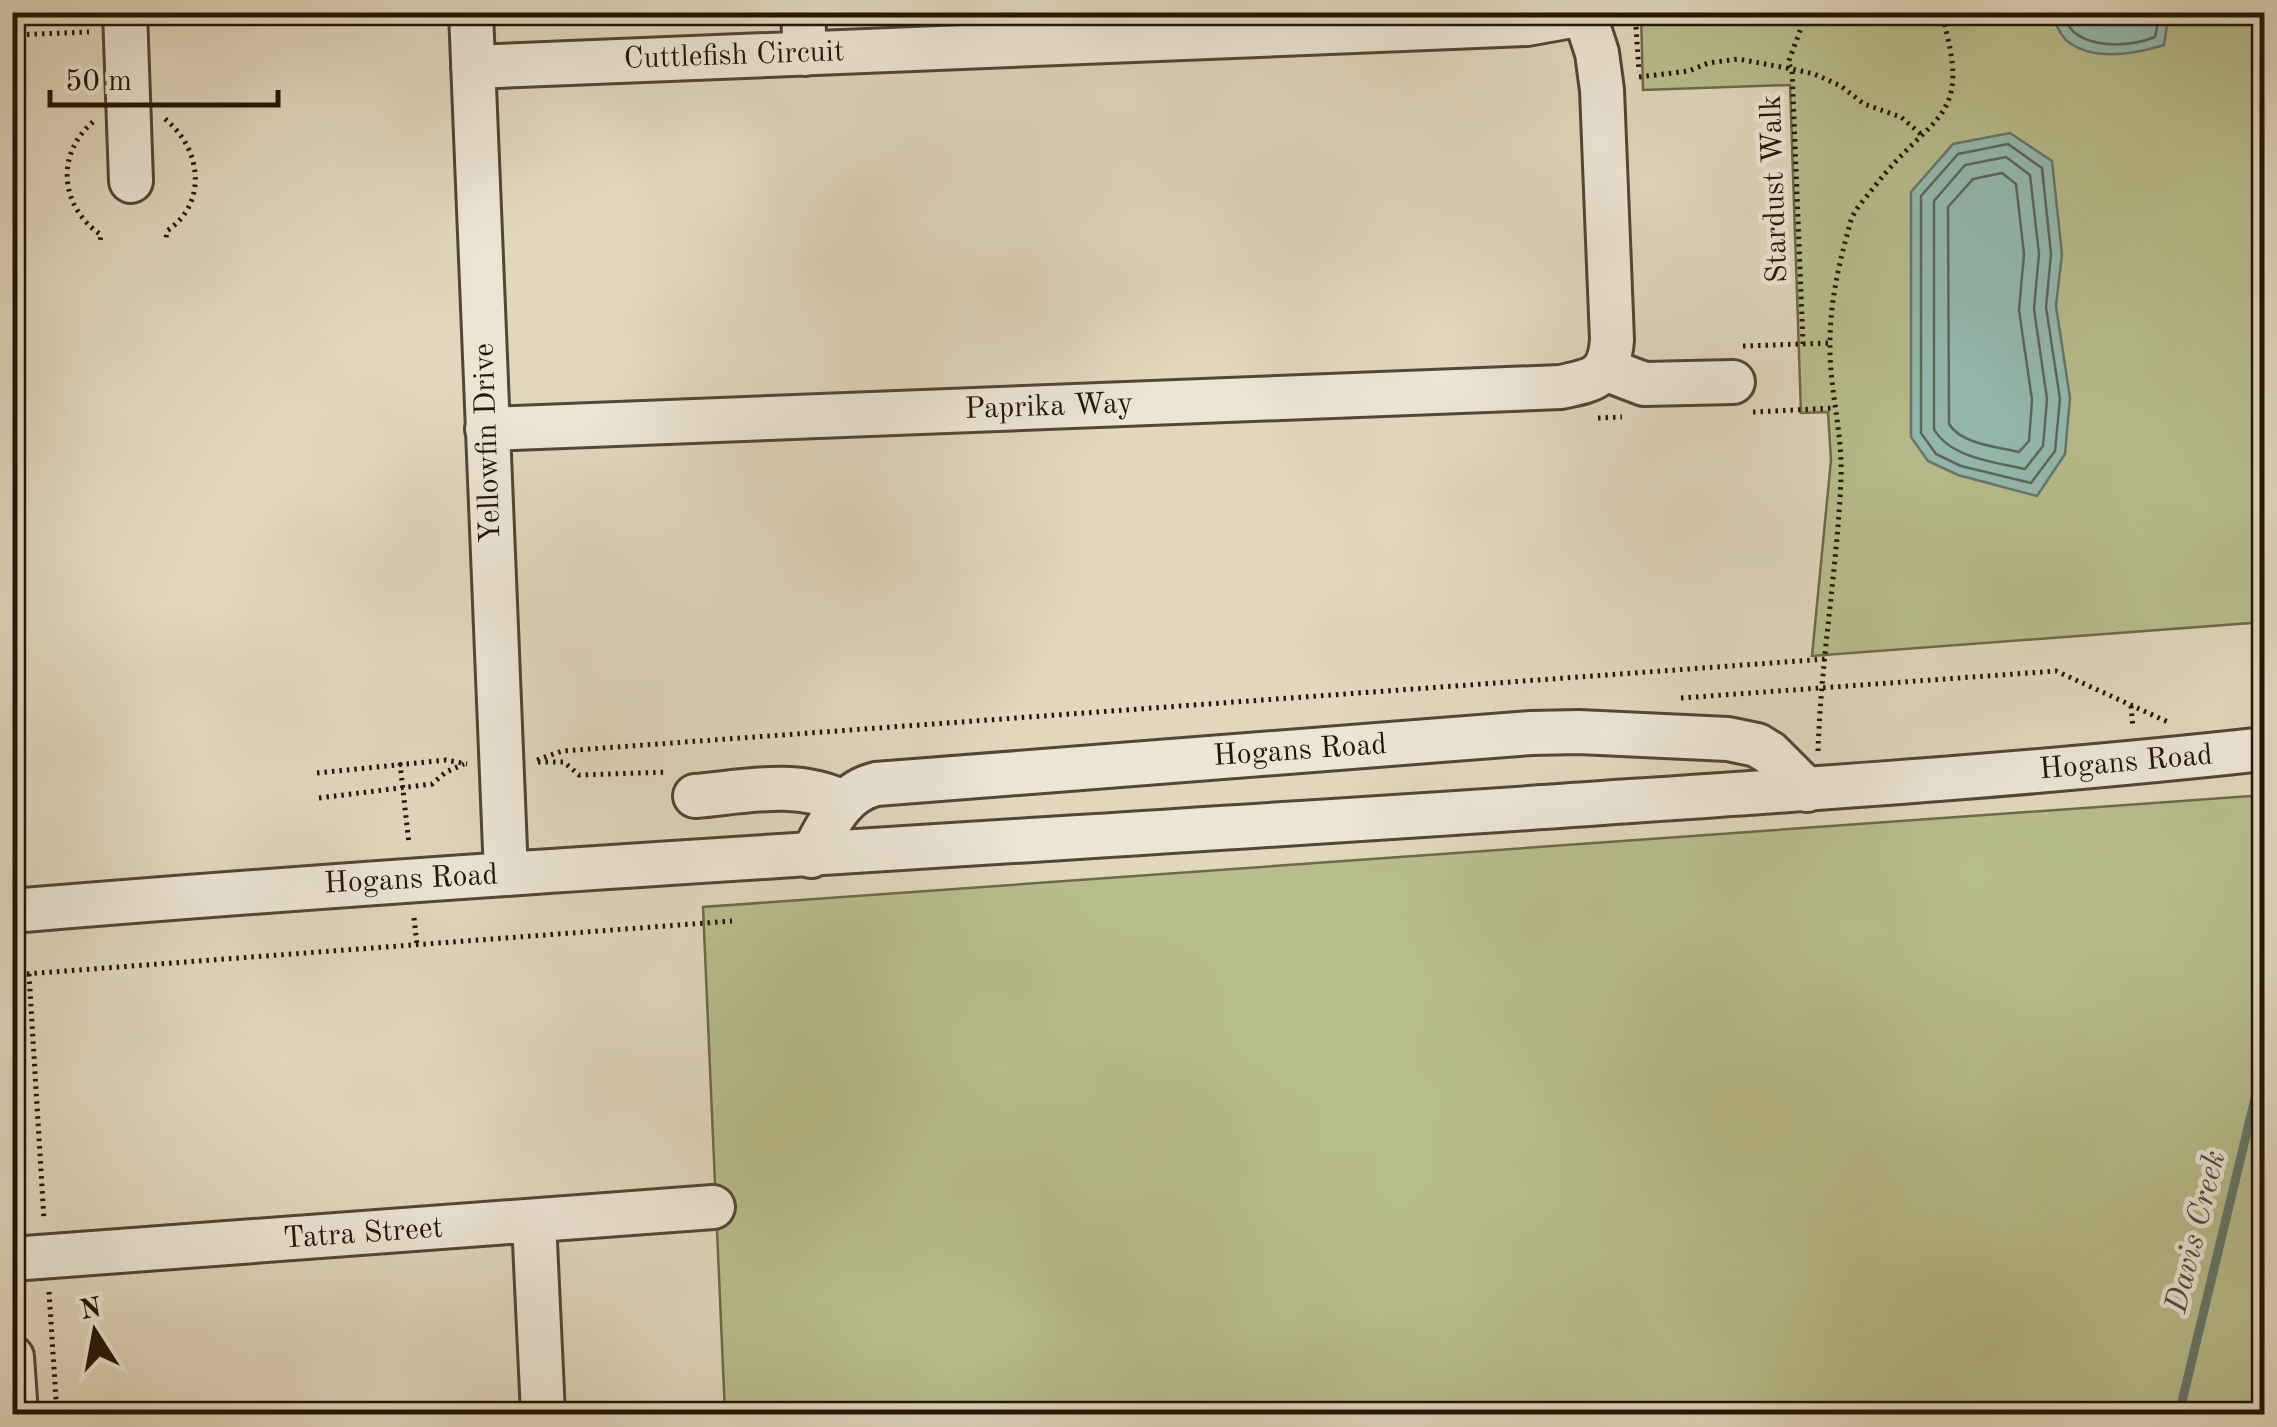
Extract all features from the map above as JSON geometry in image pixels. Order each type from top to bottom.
[{"type":"street","name":"Yellowfin Drive","points":[[471,12],[506,874]]},
{"type":"street","name":"Cuttlefish Circuit","points":[[473,67],[804,33],[1527,24],[1589,14]]},
{"type":"street","points":[[1589,14],[1602,90],[1612,340],[1605,369],[1644,384],[1734,382]]},
{"type":"street","points":[[109,22],[131,181]]},
{"type":"street","name":"Paprika Way","points":[[487,429],[1561,387],[1595,380],[1605,369]]},
{"type":"street","name":"Hogans Road","points":[[842,802],[864,787],[890,782],[1579,732],[1728,739],[1757,745],[1813,773]]},
{"type":"street","name":"Hogans Road","points":[[12,911],[380,880],[811,856],[1813,773],[2136,764],[2264,749]]},
{"type":"street","points":[[695,796],[803,788],[826,793],[842,802],[811,856]]},
{"type":"street","name":"Tatra Street","points":[[12,1259],[713,1208]]},
{"type":"street","points":[[534,1221],[542,1414]]},
{"type":"street","points":[[12,1357],[16,1414]]},
{"type":"path","name":"Stardust Walk","points":[[1635,12],[1639,77],[1689,71],[1738,59],[1792,69],[1804,344]]},
{"type":"path","points":[[1806,12],[1788,63],[1792,69],[1840,86],[1864,104],[1901,118],[1922,136]]},
{"type":"path","points":[[1813,773],[1841,475],[1830,343],[1836,272],[1852,216],[1886,171],[1947,106],[1955,84],[1941,12]]},
{"type":"path","points":[[12,35],[109,22]]},
{"type":"path","points":[[162,116],[184,135],[196,174],[192,202],[167,231],[166,238]]},
{"type":"path","points":[[97,119],[78,138],[70,154],[66,181],[74,209],[100,235],[100,242]]},
{"type":"path","points":[[533,742],[534,762],[562,751],[1826,659]]},
{"type":"path","points":[[1820,688],[2056,671],[2131,706]]},
{"type":"path","points":[[317,772],[446,760],[464,764],[432,784],[319,798]]},
{"type":"path","points":[[391,846],[410,844],[400,763]]},
{"type":"path","points":[[12,975],[732,921]]},
{"type":"path","points":[[29,974],[44,1222]]},
{"type":"green space","points":[[2264,13],[2264,622],[1812,656],[1831,460],[1828,412],[1801,413],[1790,85],[1643,90],[1641,14]]},
{"type":"green space","points":[[2264,795],[2264,1414],[725,1414],[703,907]]},
{"type":"water","points":[[2169,12],[2164,45],[2115,54],[2078,48],[2067,41],[2050,13]]},
{"type":"water","points":[[2010,133],[2052,161],[2062,254],[2056,306],[2070,398],[2065,454],[2037,496],[1958,475],[1928,461],[1911,437],[1911,192],[1953,144]]},
{"type":"waterway","name":"Davis Creek","points":[[2179,1414],[2264,1061]]}]
